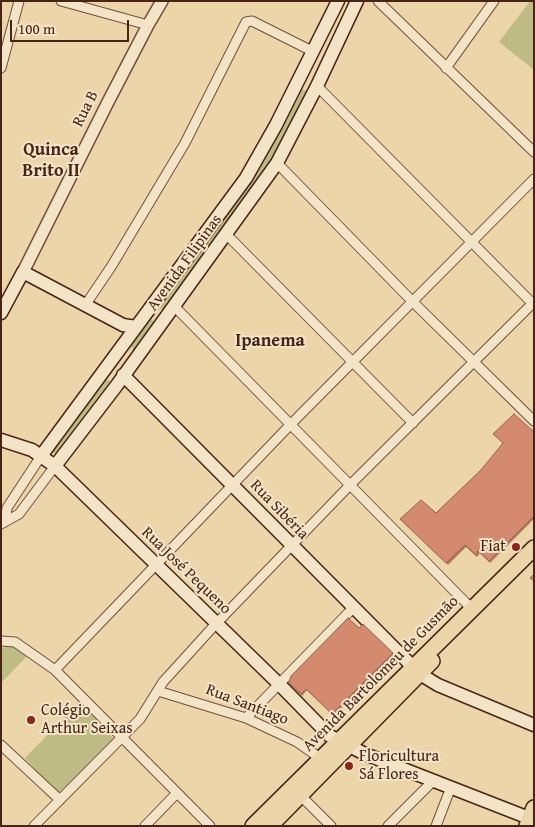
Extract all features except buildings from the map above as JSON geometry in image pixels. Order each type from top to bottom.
[{"type":"main road","name":"Avenida Filipinas","points":[[41,456],[246,178],[276,126],[338,1]]},
{"type":"main road","name":"Avenida Filipinas","points":[[55,466],[123,376],[277,163],[315,91],[357,1]]},
{"type":"main road","points":[[310,56],[308,67],[311,71],[315,73],[324,70]]},
{"type":"main road","points":[[295,87],[306,86],[315,91]]},
{"type":"main road","points":[[22,272],[123,324],[155,319],[158,327]]},
{"type":"main road","name":"Rua B","points":[[1,313],[22,272]]},
{"type":"main road","points":[[153,304],[156,313],[162,315],[170,310]]},
{"type":"main road","points":[[100,378],[123,376],[126,363],[125,342],[102,314]]},
{"type":"main road","name":"Rua Sibéria","points":[[123,376],[416,671],[438,685],[534,726]]},
{"type":"main road","name":"Rua José Pequeno","points":[[1,440],[24,447],[55,466],[330,736],[342,745]]},
{"type":"main road","name":"Avenida Bartolomeu de Gusmão","points":[[416,671],[472,608],[534,548]]},
{"type":"main road","name":"Avenida Bartolomeu de Gusmão","points":[[270,826],[300,795],[342,745],[416,671],[534,562]]},
{"type":"main road","points":[[342,745],[531,818]]},
{"type":"main road","name":"Avenida Bartolomeu de Gusmão","points":[[253,826],[320,758],[342,745]]},
{"type":"street","points":[[1,68],[19,1]]},
{"type":"street","points":[[61,1],[148,25]]},
{"type":"street","name":"Rua B","points":[[22,272],[162,1]]},
{"type":"street","points":[[378,1],[534,152]]},
{"type":"street","points":[[446,68],[494,1]]},
{"type":"street","points":[[86,304],[111,268],[185,143],[246,22],[252,21],[310,56]]},
{"type":"street","points":[[34,826],[122,738],[146,711],[172,672],[217,624],[350,485],[533,303],[315,91]]},
{"type":"street","points":[[277,163],[412,301],[534,421]]},
{"type":"street","points":[[55,670],[291,424],[534,178]]},
{"type":"street","points":[[226,234],[413,423]]},
{"type":"street","points":[[170,310],[291,424],[472,608]]},
{"type":"street","name":"Avenida Filipinas","points":[[3,523],[7,508],[41,456]]},
{"type":"street","name":"Avenida Filipinas","points":[[3,523],[19,514],[55,466]]},
{"type":"street","points":[[246,718],[353,608]]},
{"type":"street","points":[[2,641],[15,642],[55,670],[210,826]]},
{"type":"street","name":"Rua Santiago","points":[[158,691],[246,718],[297,742],[320,758]]},
{"type":"street","points":[[1,744],[60,800]]},
{"type":"street","points":[[388,826],[434,780]]},
{"type":"street","points":[[436,826],[451,787]]},
{"type":"street","points":[[144,826],[177,794]]},
{"type":"street","points":[[300,795],[331,826]]},
{"type":"shaded area","points":[[530,1],[534,1],[534,70],[499,42]]},
{"type":"shaded area","points":[[300,88],[306,91],[308,95],[278,156],[166,310],[158,308],[156,304]]},
{"type":"shaded area","points":[[148,318],[156,324],[134,354],[130,341]]},
{"type":"shaded area","points":[[103,381],[114,382],[58,454],[54,454],[53,449]]},
{"type":"shaded area","points":[[16,647],[27,656],[1,683],[1,648]]},
{"type":"shaded area","points":[[81,700],[114,739],[58,794],[25,758]]},
{"type":"place","name":"Fiat","points":[[516,547]]},
{"type":"place","name":"Colégio Arthur Seixas","points":[[31,720]]},
{"type":"place","name":"Floricultura Sá Flores","points":[[349,766]]},
{"type":"district","name":"Quinca Brito II","points":[[51,160]]},
{"type":"district","name":"Ipanema","points":[[270,341]]}]
